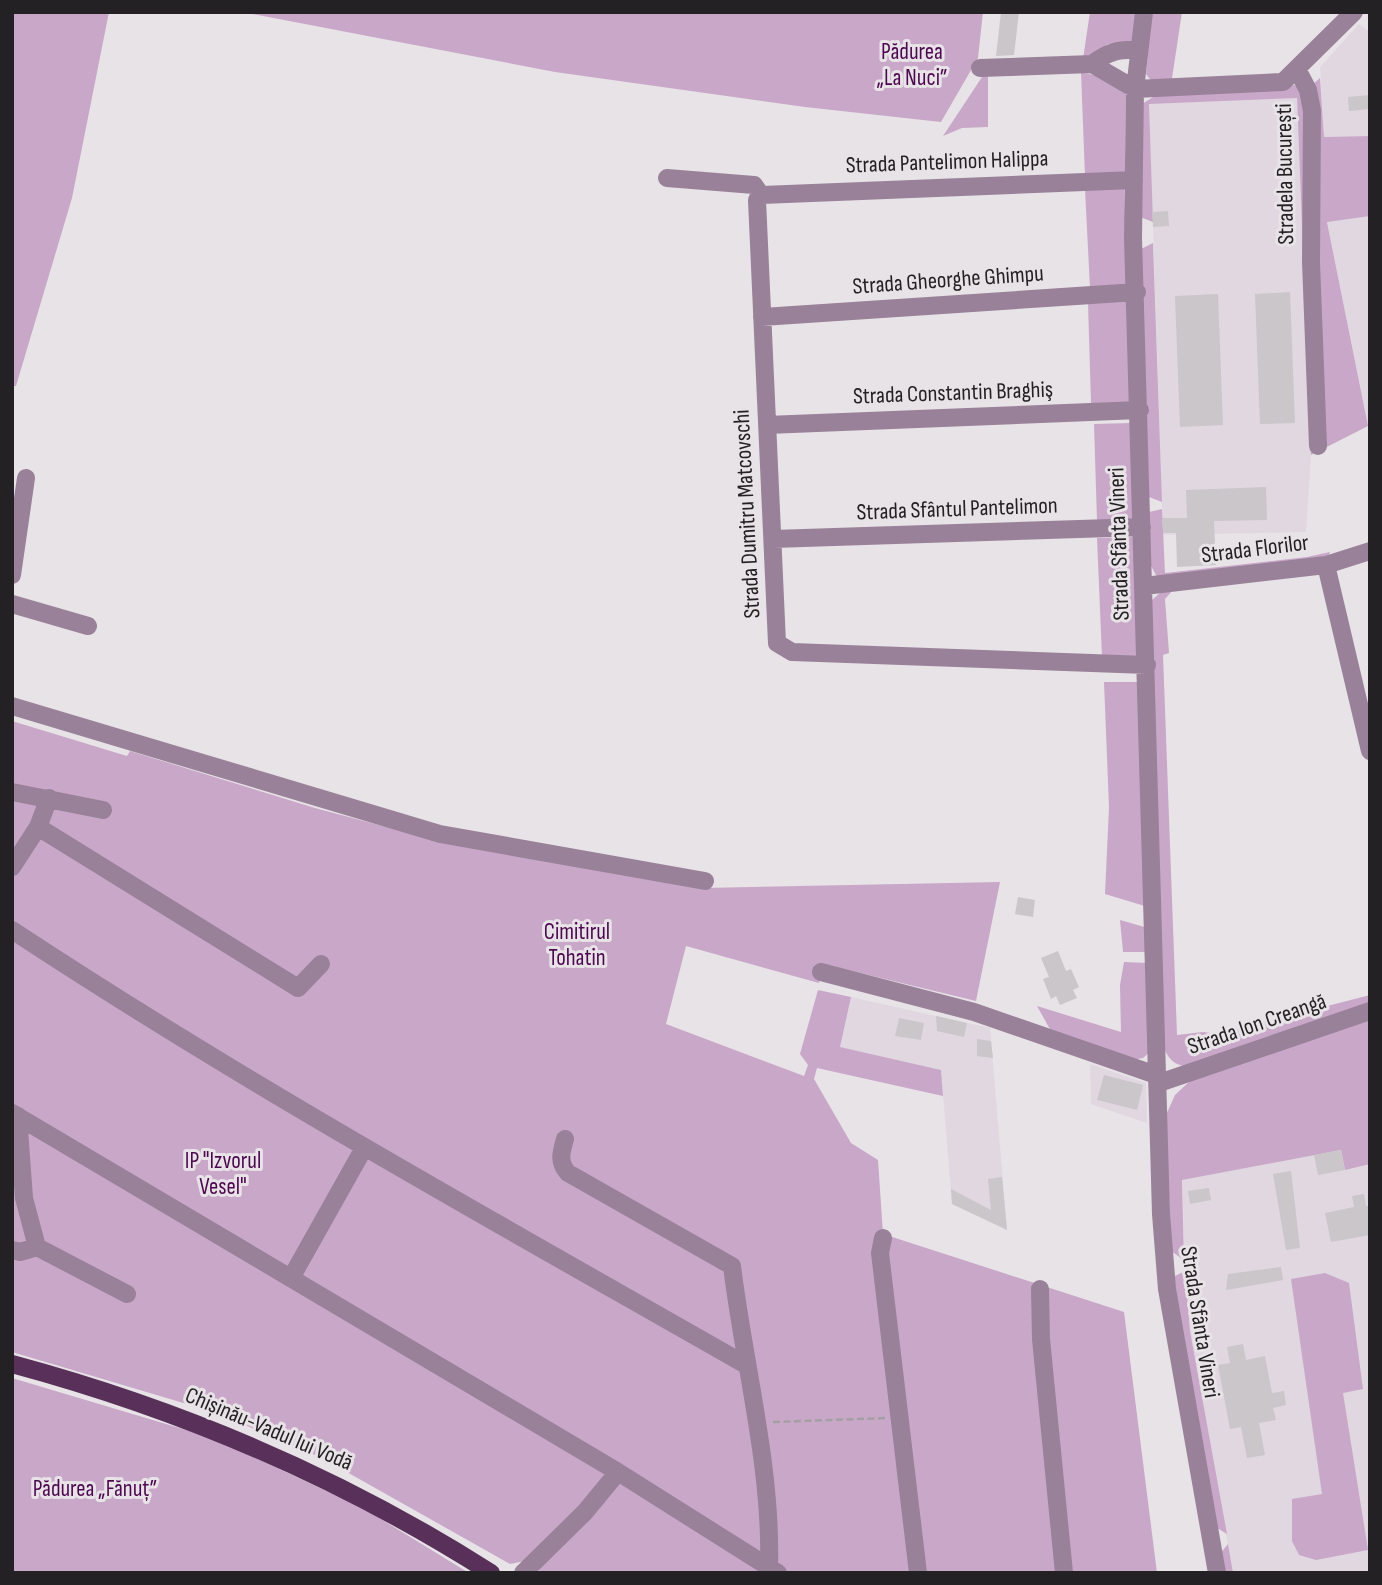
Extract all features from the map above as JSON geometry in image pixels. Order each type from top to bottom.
[{"type":"main road","name":"Chișinău-Vadul lui Vodă","points":[[12,1364],[86,1384],[231,1436],[376,1503],[491,1573]]},
{"type":"street","name":"Strada Sfânta Vineri","points":[[1144,12],[1135,89],[1134,180],[1159,1080],[1158,1144],[1166,1278],[1219,1539],[1217,1573]]},
{"type":"street","points":[[1298,71],[1354,12]]},
{"type":"street","points":[[980,68],[1092,64],[1118,49],[1139,50]]},
{"type":"street","points":[[1092,64],[1135,89]]},
{"type":"street","name":"Stradela București","points":[[1135,89],[1283,82],[1298,71],[1308,90],[1312,111],[1311,262],[1318,446]]},
{"type":"street","points":[[667,178],[754,185],[761,195]]},
{"type":"street","name":"Strada Pantelimon Halippa","points":[[761,195],[1134,180]]},
{"type":"street","name":"Strada Dumitru Matcovschi","points":[[761,195],[757,200],[777,643],[792,652],[1147,665]]},
{"type":"street","name":"Strada Gheorghe Ghimpu","points":[[762,317],[1137,292]]},
{"type":"street","name":"Strada Constantin Braghiş","points":[[768,425],[1140,410]]},
{"type":"street","points":[[12,575],[26,478]]},
{"type":"street","name":"Strada Sfântul Pantelimon","points":[[772,539],[1142,527]]},
{"type":"street","name":"Strada Florilor","points":[[1144,586],[1326,565],[1370,551]]},
{"type":"street","points":[[1326,565],[1370,751]]},
{"type":"street","points":[[12,604],[88,626]]},
{"type":"street","points":[[12,706],[440,834],[705,881]]},
{"type":"street","points":[[12,792],[103,810]]},
{"type":"street","points":[[12,867],[38,827],[49,798]]},
{"type":"street","points":[[38,827],[298,988],[321,964]]},
{"type":"street","points":[[12,930],[108,993],[364,1148],[746,1365]]},
{"type":"street","points":[[821,972],[974,1012],[1159,1080]]},
{"type":"street","name":"Strada Ion Creangă","points":[[1159,1080],[1370,1011]]},
{"type":"street","points":[[15,1114],[24,1198],[37,1247]]},
{"type":"street","points":[[15,1114],[618,1472],[773,1570]]},
{"type":"street","points":[[565,1139],[561,1154],[562,1166],[568,1173],[732,1266],[773,1570]]},
{"type":"street","points":[[291,1278],[364,1148]]},
{"type":"street","points":[[883,1238],[880,1253],[918,1573]]},
{"type":"street","points":[[12,1250],[20,1252],[37,1247],[128,1294]]},
{"type":"street","points":[[1040,1289],[1041,1339],[1064,1573]]},
{"type":"street","points":[[523,1573],[585,1511],[618,1472]]},
{"type":"path","points":[[755,1423],[901,1417]]},
{"type":"shaded area","points":[[1359,24],[1370,32],[1370,136],[1324,137],[1320,67]]},
{"type":"shaded area","points":[[1297,97],[1311,455],[1306,532],[1163,535],[1149,104]]},
{"type":"shaded area","points":[[1370,216],[1370,425],[1368,426],[1327,221]]},
{"type":"shaded area","points":[[851,997],[990,1028],[1007,1230],[952,1204],[941,1070],[839,1047]]},
{"type":"shaded area","points":[[1370,1028],[1370,1573],[1233,1573],[1190,1331],[1185,1271],[1180,1099]]},
{"type":"shaded area","points":[[1090,1064],[1146,1083],[1147,1123],[1091,1104]]},
{"type":"green space","points":[[12,12],[109,12],[72,198],[16,386],[12,386]]},
{"type":"green space","name":"Pădurea „La Nuci”","points":[[242,12],[983,12],[978,58],[941,122],[805,107],[555,72]]},
{"type":"green space","points":[[1090,12],[1136,12],[1132,42],[1108,44],[1083,59]]},
{"type":"green space","points":[[1152,12],[1182,12],[1171,85],[1152,82],[1146,74]]},
{"type":"green space","points":[[1081,72],[1110,79],[1126,89],[1125,174],[1085,176]]},
{"type":"green space","points":[[984,74],[988,74],[988,127],[962,128],[943,136]]},
{"type":"green space","points":[[1320,78],[1324,137],[1370,136],[1370,216],[1327,222],[1368,426],[1311,455],[1297,98],[1149,104],[1153,222],[1140,217],[1142,104],[1158,94],[1297,85],[1305,91]]},
{"type":"green space","points":[[1124,187],[1127,286],[1090,288],[1085,189]]},
{"type":"green space","points":[[1153,243],[1162,502],[1149,497],[1141,249]]},
{"type":"green space","points":[[1126,300],[1132,403],[1091,403],[1088,303]]},
{"type":"green space","points":[[1131,423],[1134,520],[1097,521],[1094,424]]},
{"type":"green space","points":[[1162,509],[1165,573],[1330,552],[1328,557],[1157,577],[1150,564],[1149,512]]},
{"type":"green space","points":[[1134,537],[1139,656],[1102,657],[1097,538]]},
{"type":"green space","points":[[1173,590],[1165,599],[1169,653],[1163,655],[1177,1035],[1203,1032],[1219,1034],[1370,995],[1370,1006],[1189,1067],[1173,1061],[1163,1046],[1151,601],[1162,591]]},
{"type":"green space","points":[[1104,682],[1140,682],[1148,907],[1105,894],[1109,807]]},
{"type":"green space","name":"IP \"Izvorul Vesel\"","points":[[12,721],[127,756],[130,751],[315,808],[424,837],[703,888],[1000,882],[976,1001],[823,964],[819,983],[686,946],[666,1024],[804,1076],[808,1065],[800,1054],[818,990],[851,997],[840,1047],[941,1070],[943,1096],[817,1068],[814,1079],[851,1143],[878,1160],[883,1234],[1124,1312],[1157,1573],[539,1573],[539,1566],[530,1560],[510,1564],[322,1458],[217,1413],[12,1352]]},
{"type":"green space","points":[[1120,920],[1148,928],[1148,952],[1123,952]]},
{"type":"green space","points":[[1124,962],[1149,963],[1152,1050],[1143,1058],[1132,1060],[1051,1031],[1037,1006],[1121,1032],[1120,985]]},
{"type":"green space","points":[[1370,1016],[1370,1164],[1345,1170],[1341,1150],[1182,1180],[1184,1260],[1171,1251],[1166,1115],[1175,1095],[1190,1081]]},
{"type":"green space","points":[[1185,1271],[1190,1331],[1227,1534],[1214,1526],[1173,1277]]},
{"type":"green space","points":[[1325,1273],[1349,1283],[1363,1389],[1343,1393],[1368,1550],[1316,1560],[1299,1555],[1292,1541],[1292,1499],[1322,1494],[1291,1279]]},
{"type":"green space","name":"Pădurea „Fănuț”","points":[[12,1378],[213,1438],[363,1508],[469,1573],[12,1573]]},
{"type":"green space","points":[[1228,1544],[1233,1573],[1223,1573],[1219,1555]]},
{"type":"building","points":[[1001,12],[1019,12],[1014,55],[996,56]]},
{"type":"building","points":[[1370,95],[1370,109],[1349,111],[1348,97]]},
{"type":"building","points":[[1168,211],[1169,226],[1153,227],[1152,212]]},
{"type":"building","points":[[1290,292],[1295,423],[1260,424],[1255,294]]},
{"type":"building","points":[[1218,294],[1223,425],[1180,427],[1175,296]]},
{"type":"building","points":[[1266,487],[1267,520],[1214,521],[1216,565],[1177,567],[1176,533],[1163,533],[1162,518],[1187,518],[1186,490]]},
{"type":"building","points":[[1296,539],[1296,554],[1278,555],[1277,540]]},
{"type":"building","points":[[1018,897],[1035,900],[1033,917],[1015,914]]},
{"type":"building","points":[[1058,951],[1066,971],[1071,969],[1079,987],[1073,990],[1077,998],[1060,1005],[1056,996],[1051,999],[1043,979],[1049,977],[1041,958]]},
{"type":"building","points":[[936,1016],[967,1023],[964,1037],[937,1031]]},
{"type":"building","points":[[899,1018],[924,1023],[921,1040],[895,1036]]},
{"type":"building","points":[[977,1039],[991,1041],[993,1058],[977,1056]]},
{"type":"building","points":[[1104,1075],[1143,1085],[1137,1110],[1097,1100]]},
{"type":"building","points":[[1341,1150],[1345,1170],[1318,1175],[1314,1155]]},
{"type":"building","points":[[1291,1171],[1300,1248],[1286,1250],[1273,1174]]},
{"type":"building","points":[[1002,1177],[1007,1230],[952,1204],[951,1189],[991,1210],[988,1179]]},
{"type":"building","points":[[1209,1188],[1211,1200],[1190,1204],[1188,1191]]},
{"type":"building","points":[[1364,1194],[1366,1206],[1370,1206],[1370,1235],[1331,1242],[1325,1213],[1354,1207],[1352,1196]]},
{"type":"building","points":[[1281,1267],[1283,1280],[1226,1290],[1228,1274]]},
{"type":"building","points":[[1243,1344],[1246,1360],[1265,1356],[1272,1393],[1284,1391],[1286,1405],[1273,1408],[1276,1420],[1259,1423],[1265,1455],[1247,1458],[1241,1427],[1230,1429],[1218,1365],[1230,1363],[1227,1347]]},
{"type":"park label","name":"Cimitirul Tohatin","points":[[577,945]]}]
